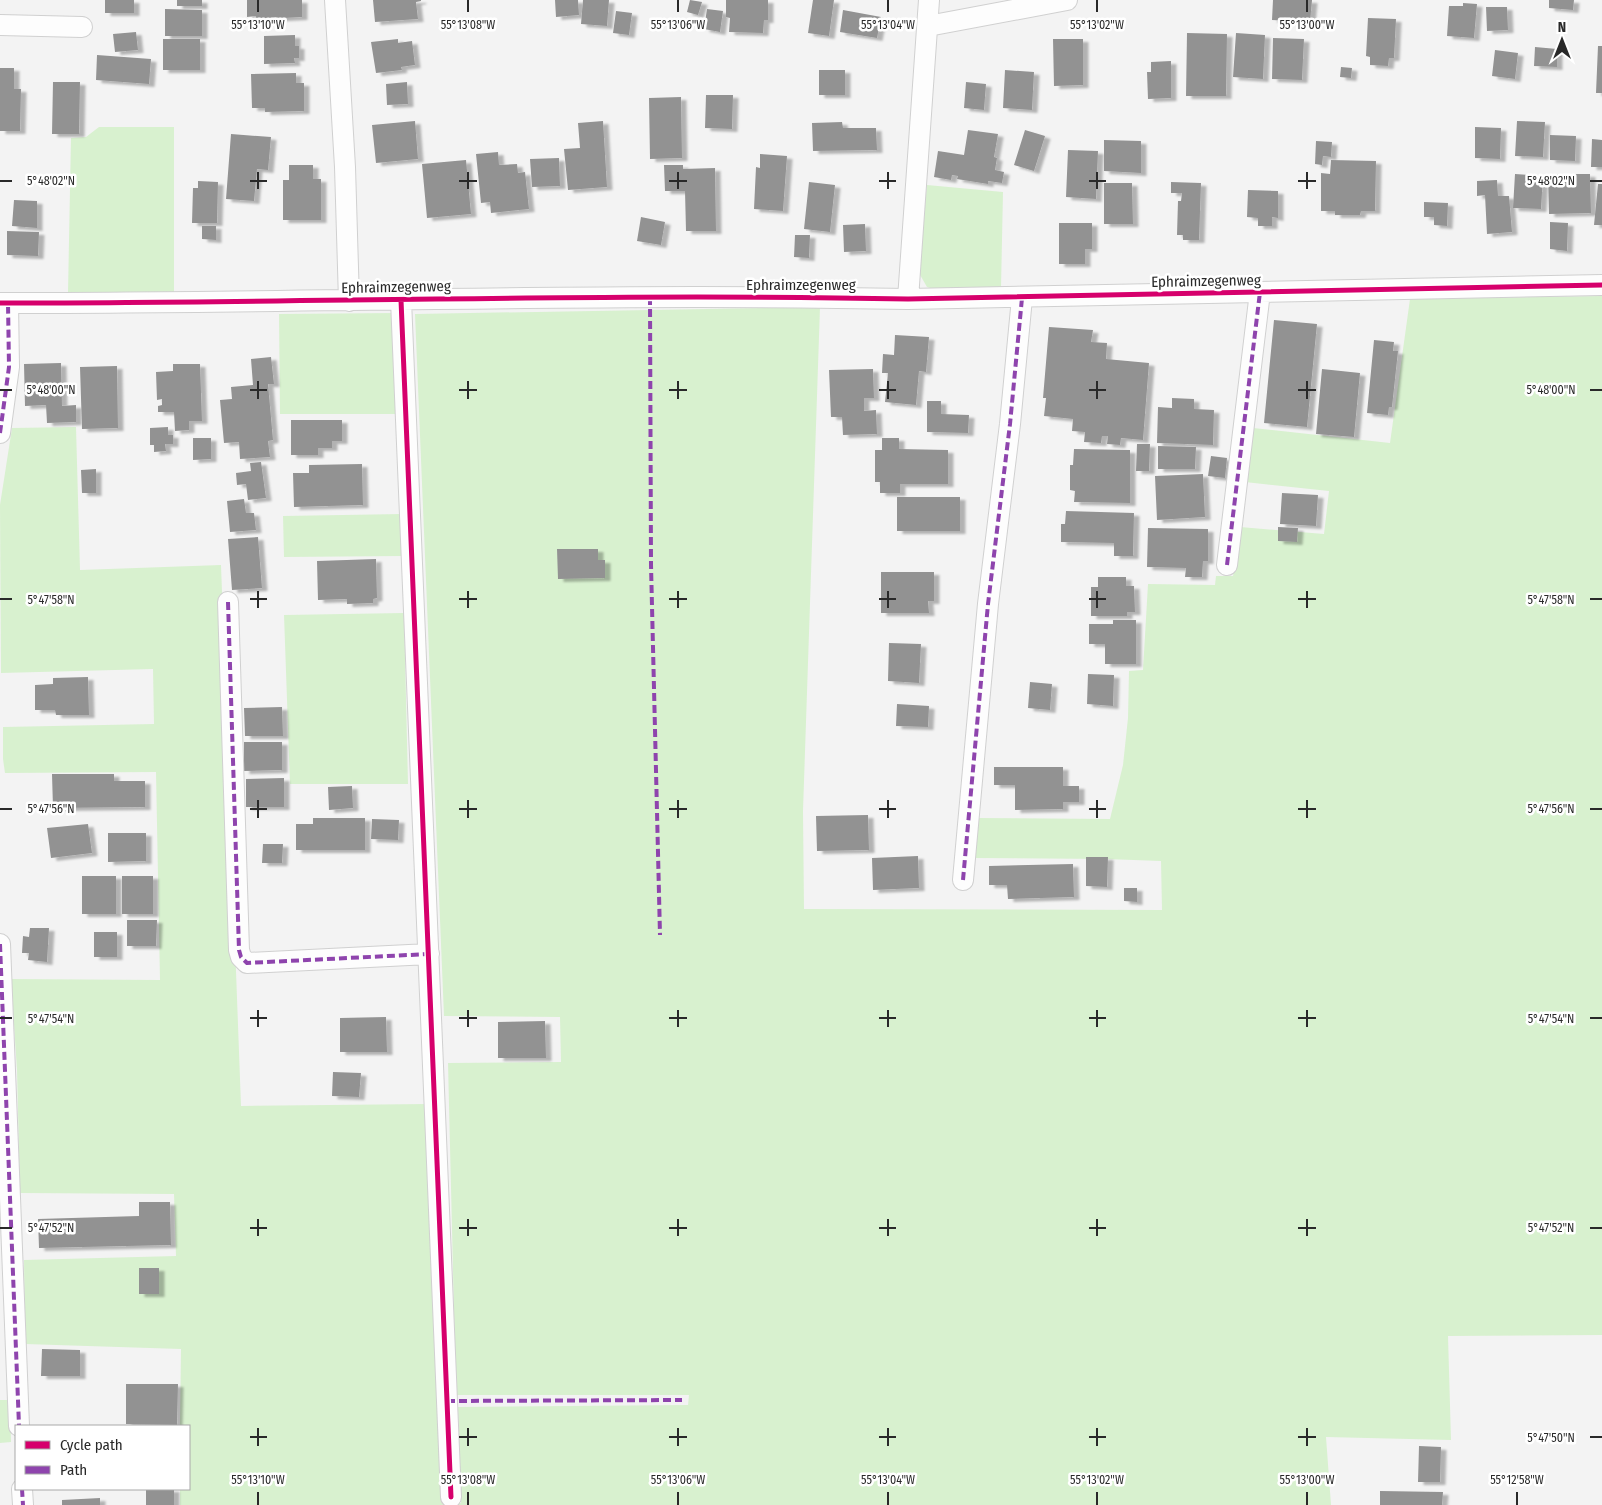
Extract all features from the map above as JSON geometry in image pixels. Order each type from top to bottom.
[{"type":"street","points":[[335,0],[345,167],[349,301]]},
{"type":"street","points":[[908,299],[929,0]]},
{"type":"street","points":[[928,26],[1067,0]]},
{"type":"street","points":[[0,26],[82,27]]},
{"type":"street","name":"Ephraimzegenweg","points":[[4,303],[349,301],[499,297],[1022,298],[1602,285]]},
{"type":"street","points":[[1227,565],[1260,292]]},
{"type":"street","points":[[964,880],[988,604],[1010,424],[1022,298]]},
{"type":"street","points":[[401,300],[451,1497]]},
{"type":"street","points":[[0,434],[10,367],[4,303]]},
{"type":"street","points":[[228,602],[238,940],[241,957],[247,963],[429,954]]},
{"type":"street","points":[[0,944],[19,1425]]},
{"type":"street","points":[[22,1490],[22,1505]]},
{"type":"green space","points":[[99,127],[174,127],[174,292],[68,293],[71,138],[86,137]]},
{"type":"green space","points":[[927,185],[1003,192],[1001,288],[933,289],[927,287],[919,273]]},
{"type":"green space","points":[[1602,296],[1602,1335],[1448,1336],[1451,1440],[1326,1437],[1331,1505],[444,1505],[461,1503],[458,1407],[688,1405],[689,1395],[456,1395],[448,1063],[561,1062],[560,1017],[444,1016],[415,314],[820,307],[803,811],[804,909],[1162,910],[1161,861],[972,858],[977,818],[1110,819],[1123,765],[1128,718],[1129,671],[1143,670],[1148,584],[1215,585],[1216,576],[1233,576],[1240,527],[1324,534],[1329,491],[1245,482],[1253,428],[1390,443],[1410,299]]},
{"type":"green space","points":[[396,313],[396,414],[280,414],[279,314]]},
{"type":"green space","points":[[76,427],[80,570],[221,565],[241,1106],[428,1104],[444,1505],[180,1505],[180,1490],[190,1490],[190,1425],[180,1425],[181,1349],[25,1344],[24,1260],[176,1256],[174,1194],[20,1193],[17,1070],[11,979],[160,980],[156,772],[5,773],[3,727],[154,724],[153,669],[1,673],[0,505],[12,428]]},
{"type":"green space","points":[[402,514],[403,556],[284,557],[283,516]]},
{"type":"green space","points":[[404,613],[408,784],[290,784],[284,615]]},
{"type":"green space","points":[[0,1400],[10,1400],[11,1442],[0,1443]]},
{"type":"building","points":[[105,0],[134,0],[134,13],[105,13]]},
{"type":"building","points":[[177,0],[202,0],[202,6],[177,6]]},
{"type":"building","points":[[247,0],[302,0],[302,17],[264,19],[264,26],[257,26],[256,16],[247,17]]},
{"type":"building","points":[[373,0],[421,0],[416,2],[418,19],[375,22]]},
{"type":"building","points":[[555,0],[578,0],[579,15],[556,17]]},
{"type":"building","points":[[583,0],[609,0],[607,26],[581,24]]},
{"type":"building","points":[[690,0],[702,2],[698,15],[687,12]]},
{"type":"building","points":[[726,0],[768,0],[768,20],[764,20],[763,33],[729,32],[730,18],[726,17]]},
{"type":"building","points":[[813,0],[834,0],[829,36],[808,33]]},
{"type":"building","points":[[1273,0],[1312,0],[1310,22],[1272,20]]},
{"type":"building","points":[[1549,0],[1574,0],[1573,10],[1549,8]]},
{"type":"building","points":[[1463,3],[1477,4],[1474,38],[1447,36],[1449,6],[1463,6]]},
{"type":"building","points":[[1486,7],[1507,7],[1508,30],[1487,31]]},
{"type":"building","points":[[165,9],[202,10],[202,36],[165,36]]},
{"type":"building","points":[[707,9],[723,11],[720,32],[704,29]]},
{"type":"building","points":[[843,10],[881,17],[877,38],[840,32]]},
{"type":"building","points":[[616,11],[632,13],[629,35],[613,33]]},
{"type":"building","points":[[1368,18],[1396,19],[1394,58],[1389,58],[1388,66],[1370,65],[1370,57],[1366,56]]},
{"type":"building","points":[[136,32],[138,50],[115,52],[113,34]]},
{"type":"building","points":[[1187,33],[1227,34],[1226,96],[1186,96]]},
{"type":"building","points":[[1236,33],[1265,35],[1263,79],[1233,77]]},
{"type":"building","points":[[295,35],[295,46],[299,46],[299,58],[294,58],[295,63],[264,64],[264,36]]},
{"type":"building","points":[[1273,38],[1304,39],[1302,80],[1272,79]]},
{"type":"building","points":[[163,39],[200,39],[200,70],[163,70]]},
{"type":"building","points":[[398,39],[398,43],[412,41],[415,65],[401,67],[402,70],[376,73],[371,42]]},
{"type":"building","points":[[1053,39],[1083,39],[1083,85],[1054,86]]},
{"type":"building","points":[[1598,46],[1602,46],[1602,93],[1596,93]]},
{"type":"building","points":[[1535,47],[1557,49],[1557,67],[1534,66]]},
{"type":"building","points":[[1495,50],[1518,53],[1515,79],[1492,76]]},
{"type":"building","points":[[97,55],[151,59],[149,84],[96,80]]},
{"type":"building","points":[[1171,61],[1171,98],[1148,99],[1147,72],[1151,72],[1151,62]]},
{"type":"building","points":[[1341,67],[1352,68],[1351,78],[1340,77]]},
{"type":"building","points":[[0,68],[14,68],[14,89],[21,89],[20,131],[0,131]]},
{"type":"building","points":[[819,70],[845,70],[845,95],[819,95]]},
{"type":"building","points":[[1005,70],[1034,72],[1032,110],[1003,108]]},
{"type":"building","points":[[296,73],[296,83],[304,83],[304,111],[265,112],[265,108],[252,108],[251,74]]},
{"type":"building","points":[[53,82],[80,82],[79,134],[52,134]]},
{"type":"building","points":[[407,82],[408,104],[387,105],[386,84]]},
{"type":"building","points":[[966,82],[986,84],[984,110],[964,108]]},
{"type":"building","points":[[706,95],[733,95],[732,129],[705,128]]},
{"type":"building","points":[[681,97],[682,158],[650,159],[649,98]]},
{"type":"building","points":[[415,121],[418,159],[376,163],[372,125]]},
{"type":"building","points":[[603,121],[607,187],[568,190],[564,149],[580,148],[578,123]]},
{"type":"building","points":[[1517,121],[1545,122],[1543,157],[1515,156]]},
{"type":"building","points":[[842,122],[843,128],[876,128],[877,150],[813,151],[812,123]]},
{"type":"building","points":[[1475,127],[1501,128],[1500,159],[1475,158]]},
{"type":"building","points":[[968,130],[998,134],[994,157],[997,158],[995,170],[1004,172],[1002,183],[988,181],[988,184],[957,179],[958,176],[952,175],[951,180],[934,177],[938,151],[964,155]]},
{"type":"building","points":[[1025,130],[1045,136],[1034,171],[1014,165]]},
{"type":"building","points":[[231,134],[271,137],[268,170],[257,169],[254,201],[226,199]]},
{"type":"building","points":[[1550,135],[1576,136],[1575,161],[1550,160]]},
{"type":"building","points":[[1592,139],[1602,140],[1602,167],[1591,167]]},
{"type":"building","points":[[1104,140],[1141,141],[1141,173],[1104,171]]},
{"type":"building","points":[[1316,141],[1332,142],[1331,157],[1323,156],[1322,165],[1315,164]]},
{"type":"building","points":[[1068,150],[1098,151],[1096,199],[1066,197]]},
{"type":"building","points":[[498,152],[499,165],[517,164],[518,173],[525,172],[529,209],[491,213],[490,202],[481,203],[476,154]]},
{"type":"building","points":[[760,154],[787,156],[783,211],[754,209],[756,167],[760,168]]},
{"type":"building","points":[[559,158],[560,186],[532,187],[530,159]]},
{"type":"building","points":[[466,160],[471,214],[427,218],[422,164]]},
{"type":"building","points":[[1331,160],[1376,161],[1375,211],[1361,211],[1360,215],[1335,215],[1335,211],[1321,211],[1321,173],[1330,174]]},
{"type":"building","points":[[289,165],[313,165],[313,179],[321,179],[321,220],[283,220],[283,180],[289,180]]},
{"type":"building","points":[[664,165],[683,165],[683,169],[715,168],[716,231],[686,231],[685,191],[665,191]]},
{"type":"building","points":[[1515,174],[1543,176],[1541,209],[1513,208]]},
{"type":"building","points":[[1548,174],[1590,174],[1591,213],[1549,214]]},
{"type":"building","points":[[1497,180],[1498,196],[1509,196],[1512,232],[1487,234],[1485,195],[1477,196],[1477,181]]},
{"type":"building","points":[[198,181],[218,182],[217,223],[192,223],[193,188],[198,188]]},
{"type":"building","points":[[809,182],[835,185],[830,232],[804,229]]},
{"type":"building","points":[[1171,182],[1201,183],[1199,240],[1183,240],[1183,235],[1177,235],[1178,201],[1181,201],[1182,193],[1171,193]]},
{"type":"building","points":[[1104,183],[1132,183],[1133,224],[1104,224]]},
{"type":"building","points":[[1598,184],[1602,184],[1602,225],[1594,225]]},
{"type":"building","points":[[1248,190],[1278,191],[1278,218],[1272,217],[1272,226],[1258,226],[1258,218],[1247,217]]},
{"type":"building","points":[[14,200],[37,201],[37,228],[12,226]]},
{"type":"building","points":[[1424,202],[1448,203],[1447,226],[1434,225],[1434,217],[1424,217]]},
{"type":"building","points":[[641,217],[665,222],[661,245],[637,241]]},
{"type":"building","points":[[1550,222],[1568,223],[1567,251],[1550,249]]},
{"type":"building","points":[[1059,223],[1092,223],[1092,249],[1085,249],[1085,264],[1059,264]]},
{"type":"building","points":[[865,224],[866,251],[844,252],[843,225]]},
{"type":"building","points":[[202,226],[216,226],[216,240],[202,239]]},
{"type":"building","points":[[7,231],[39,232],[38,256],[7,255]]},
{"type":"building","points":[[795,235],[810,235],[809,258],[794,257]]},
{"type":"building","points":[[1274,320],[1317,324],[1307,427],[1264,423]]},
{"type":"building","points":[[1049,327],[1093,330],[1091,342],[1107,343],[1106,359],[1149,363],[1143,440],[1121,438],[1120,445],[1107,444],[1108,436],[1102,436],[1101,443],[1084,442],[1085,432],[1072,431],[1073,419],[1044,416],[1046,398],[1043,398]]},
{"type":"building","points":[[895,335],[929,337],[926,372],[919,371],[916,405],[885,402],[888,373],[882,373],[883,354],[894,355]]},
{"type":"building","points":[[1374,340],[1394,342],[1393,351],[1398,351],[1392,407],[1389,407],[1388,415],[1367,413]]},
{"type":"building","points":[[271,357],[274,384],[268,384],[273,440],[268,441],[270,457],[240,459],[239,442],[224,443],[220,400],[232,399],[231,387],[253,385],[251,359]]},
{"type":"building","points":[[61,363],[62,406],[76,405],[76,422],[47,423],[46,405],[25,406],[24,364]]},
{"type":"building","points":[[173,364],[200,364],[202,421],[189,421],[189,430],[175,431],[174,412],[158,412],[158,406],[162,405],[162,399],[157,400],[156,372],[173,371]]},
{"type":"building","points":[[117,366],[118,428],[82,429],[80,367]]},
{"type":"building","points":[[873,369],[874,398],[864,398],[864,411],[876,410],[877,434],[843,435],[842,417],[831,417],[829,370]]},
{"type":"building","points":[[1322,369],[1360,373],[1354,437],[1316,434]]},
{"type":"building","points":[[1172,398],[1194,399],[1194,409],[1214,410],[1213,445],[1157,443],[1158,407],[1172,408]]},
{"type":"building","points":[[927,401],[941,401],[941,414],[969,415],[968,433],[927,432]]},
{"type":"building","points":[[291,420],[342,420],[342,441],[332,441],[332,448],[318,448],[318,455],[291,455]]},
{"type":"building","points":[[168,427],[168,435],[173,435],[173,444],[165,444],[166,451],[154,452],[154,445],[150,445],[150,428]]},
{"type":"building","points":[[193,438],[211,438],[211,459],[193,460]]},
{"type":"building","points":[[882,438],[899,438],[899,449],[948,450],[948,484],[900,484],[900,493],[880,493],[880,482],[875,482],[875,450],[882,450]]},
{"type":"building","points":[[1137,444],[1150,444],[1149,471],[1136,471]]},
{"type":"building","points":[[1158,446],[1196,447],[1195,469],[1158,469]]},
{"type":"building","points":[[1074,449],[1130,450],[1130,503],[1074,502],[1075,491],[1070,490],[1070,465],[1073,465]]},
{"type":"building","points":[[1211,456],[1227,458],[1225,478],[1208,476]]},
{"type":"building","points":[[261,462],[266,498],[248,500],[246,484],[237,485],[236,473],[251,471],[250,463]]},
{"type":"building","points":[[362,464],[363,505],[294,507],[293,473],[309,473],[309,465]]},
{"type":"building","points":[[96,469],[96,493],[82,493],[81,470]]},
{"type":"building","points":[[1203,474],[1205,517],[1157,520],[1155,476]]},
{"type":"building","points":[[1282,493],[1318,495],[1316,526],[1280,524]]},
{"type":"building","points":[[897,497],[960,497],[960,531],[897,531]]},
{"type":"building","points":[[244,499],[246,513],[254,513],[256,530],[230,532],[227,501]]},
{"type":"building","points":[[1066,511],[1134,513],[1133,556],[1114,556],[1114,543],[1061,542],[1061,524],[1065,524]]},
{"type":"building","points":[[1278,527],[1298,528],[1297,542],[1278,541]]},
{"type":"building","points":[[1148,528],[1208,529],[1208,561],[1203,561],[1202,577],[1185,577],[1186,568],[1147,567]]},
{"type":"building","points":[[258,537],[262,588],[232,590],[228,539]]},
{"type":"building","points":[[557,549],[598,549],[598,560],[605,560],[605,578],[558,579]]},
{"type":"building","points":[[376,559],[377,598],[373,599],[373,603],[347,604],[347,599],[318,600],[317,561]]},
{"type":"building","points":[[881,572],[934,572],[934,601],[928,601],[929,613],[881,613]]},
{"type":"building","points":[[1098,577],[1126,577],[1126,586],[1134,586],[1135,612],[1127,612],[1127,616],[1091,616],[1091,587],[1098,587]]},
{"type":"building","points":[[1113,620],[1136,620],[1136,664],[1105,664],[1105,644],[1089,644],[1089,624],[1113,624]]},
{"type":"building","points":[[889,643],[921,644],[919,683],[888,681]]},
{"type":"building","points":[[1088,674],[1114,675],[1113,706],[1087,704]]},
{"type":"building","points":[[88,677],[89,715],[56,715],[55,710],[35,710],[35,685],[53,684],[53,678]]},
{"type":"building","points":[[1030,682],[1052,684],[1050,710],[1028,708]]},
{"type":"building","points":[[897,704],[929,706],[928,727],[896,726]]},
{"type":"building","points":[[282,707],[283,736],[245,736],[244,708]]},
{"type":"building","points":[[244,742],[282,742],[282,770],[244,771]]},
{"type":"building","points":[[994,767],[1063,767],[1063,786],[1079,786],[1079,802],[1063,802],[1063,809],[1015,810],[1015,785],[994,785]]},
{"type":"building","points":[[52,774],[114,774],[114,781],[145,781],[145,807],[53,808]]},
{"type":"building","points":[[284,778],[284,807],[246,807],[246,779]]},
{"type":"building","points":[[352,786],[353,808],[329,810],[328,787]]},
{"type":"building","points":[[868,815],[869,850],[817,851],[816,816]]},
{"type":"building","points":[[313,818],[365,818],[365,850],[296,850],[296,824],[313,824]]},
{"type":"building","points":[[372,819],[399,820],[398,840],[371,839]]},
{"type":"building","points":[[88,824],[92,853],[51,858],[47,828]]},
{"type":"building","points":[[108,833],[146,833],[146,861],[108,862]]},
{"type":"building","points":[[263,844],[283,844],[282,863],[262,863]]},
{"type":"building","points":[[918,856],[919,888],[873,890],[872,858]]},
{"type":"building","points":[[1086,857],[1108,857],[1107,887],[1086,886]]},
{"type":"building","points":[[1073,864],[1074,897],[1008,899],[1007,885],[989,885],[989,866]]},
{"type":"building","points":[[82,876],[116,876],[116,914],[82,914]]},
{"type":"building","points":[[122,876],[153,876],[153,914],[122,914]]},
{"type":"building","points":[[1124,888],[1137,888],[1137,902],[1124,901]]},
{"type":"building","points":[[127,920],[157,920],[156,946],[127,946]]},
{"type":"building","points":[[30,928],[49,928],[47,962],[28,960],[29,953],[22,953],[23,936],[29,937]]},
{"type":"building","points":[[94,932],[117,932],[117,957],[94,957]]},
{"type":"building","points":[[386,1017],[387,1052],[340,1052],[340,1018]]},
{"type":"building","points":[[545,1021],[546,1058],[498,1058],[498,1022]]},
{"type":"building","points":[[333,1072],[361,1073],[359,1097],[332,1096]]},
{"type":"building","points":[[139,1202],[170,1202],[171,1245],[39,1248],[38,1219],[139,1216]]},
{"type":"building","points":[[139,1268],[159,1268],[159,1294],[139,1294]]},
{"type":"building","points":[[42,1349],[80,1350],[80,1376],[41,1376]]},
{"type":"building","points":[[126,1384],[178,1384],[177,1425],[126,1424]]},
{"type":"building","points":[[1419,1446],[1441,1447],[1440,1482],[1418,1482]]},
{"type":"building","points":[[146,1490],[174,1490],[174,1505],[146,1505]]},
{"type":"building","points":[[1380,1491],[1443,1492],[1442,1505],[1380,1505]]},
{"type":"building","points":[[100,1498],[100,1505],[62,1505],[62,1500]]},
{"type":"marked path","points":[[1227,565],[1260,292]]},
{"type":"marked path","points":[[650,297],[651,565],[660,935]]},
{"type":"marked path","points":[[963,880],[988,604],[1010,424],[1022,298]]},
{"type":"marked path","points":[[0,433],[9,367],[8,303]]},
{"type":"marked path","points":[[228,602],[239,950],[241,957],[247,963],[429,954]]},
{"type":"marked path","points":[[0,944],[19,1425]]},
{"type":"marked path","points":[[447,1401],[682,1400]]},
{"type":"marked path","points":[[22,1490],[23,1505]]},
{"type":"cycle path","points":[[0,303],[681,297],[908,299],[1602,285]]},
{"type":"cycle path","points":[[401,300],[451,1497]]}]
